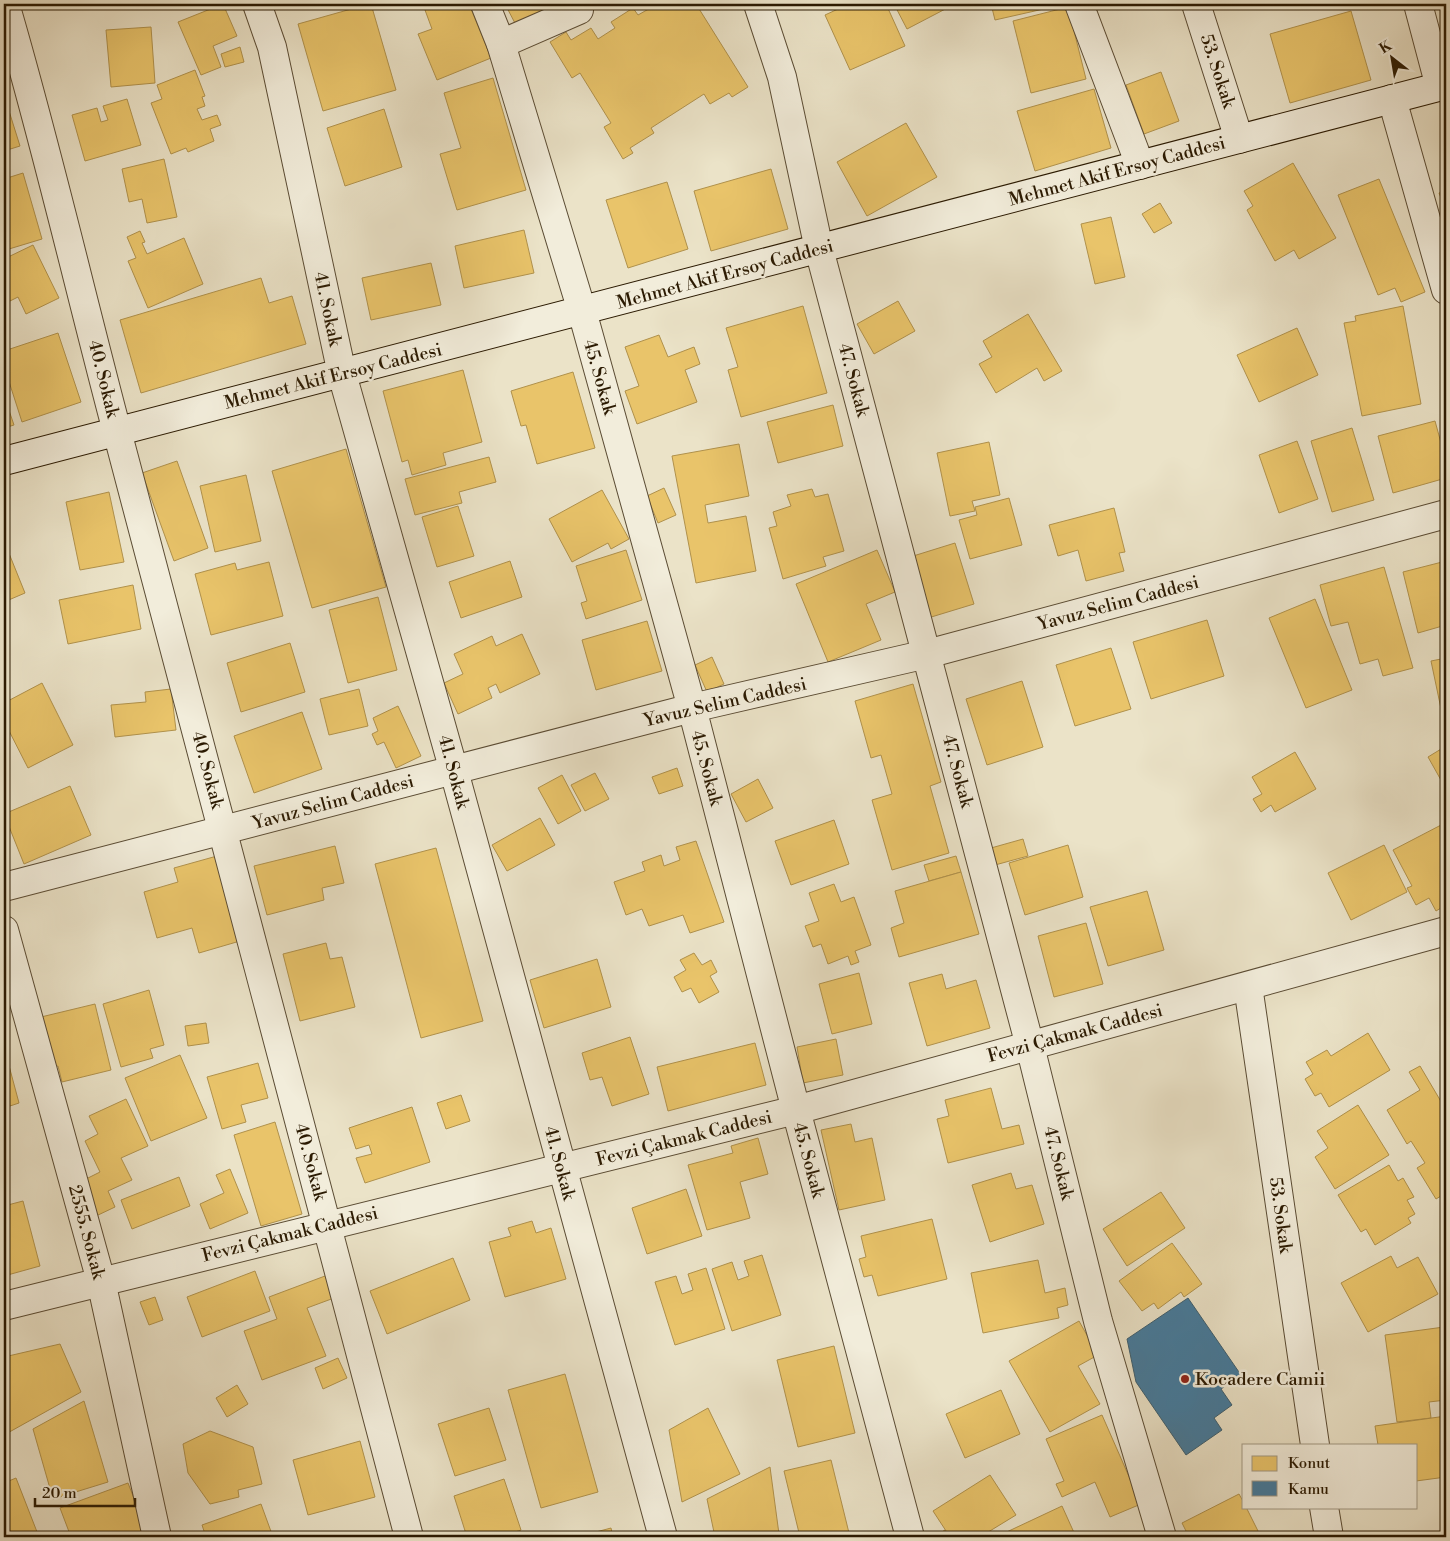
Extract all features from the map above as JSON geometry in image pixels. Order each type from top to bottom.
[{"type":"street","name":"40. Sokak","points":[[5,4],[33,100],[117,431],[224,830],[408,1537]]},
{"type":"street","name":"41. Sokak","points":[[257,4],[272,48],[342,374],[454,771],[663,1537]]},
{"type":"street","name":"45. Sokak","points":[[485,4],[502,44],[582,311],[692,708],[796,1110],[910,1537]]},
{"type":"street","points":[[502,44],[579,10],[577,4]]},
{"type":"street","name":"47. Sokak","points":[[758,4],[782,77],[819,249],[1030,1046],[1098,1321],[1162,1537]]},
{"type":"street","points":[[1079,4],[1140,165]]},
{"type":"street","name":"53. Sokak","points":[[1196,4],[1240,139]]},
{"type":"street","points":[[1418,4],[1443,86]]},
{"type":"street","name":"Mehmet Akif Ersoy Caddesi","points":[[4,461],[1443,86]]},
{"type":"street","points":[[1392,99],[1446,290]]},
{"type":"street","name":"Yavuz Selim Caddesi","points":[[4,887],[692,708],[927,654],[1446,514]]},
{"type":"street","name":"2555. Sokak","points":[[4,930],[100,1281],[157,1537]]},
{"type":"street","name":"Fevzi Çakmak Caddesi","points":[[4,1306],[796,1110],[1446,930]]},
{"type":"street","name":"53. Sokak","points":[[1248,986],[1315,1444]]},
{"type":"street","points":[[1324,1508],[1328,1537]]},
{"type":"building: Konut","points":[[223,4],[237,36],[213,46],[221,67],[201,75],[178,22]]},
{"type":"building: Konut","points":[[371,4],[396,90],[323,111],[298,24]]},
{"type":"building: Konut","points":[[441,4],[469,4],[491,58],[437,80],[418,34],[432,29],[425,10]]},
{"type":"building: Konut","points":[[505,4],[561,4],[517,27]]},
{"type":"building: Konut","points":[[652,4],[696,4],[748,87],[732,97],[729,93],[710,104],[704,94],[651,128],[654,133],[630,148],[633,153],[623,159],[604,127],[611,123],[580,73],[572,78],[550,42],[566,32],[571,40],[591,28],[598,39],[615,28],[611,22],[633,8],[638,15],[654,6]]},
{"type":"building: Konut","points":[[849,4],[886,4],[905,46],[850,70],[825,15]]},
{"type":"building: Konut","points":[[894,4],[952,4],[953,5],[907,29]]},
{"type":"building: Konut","points":[[991,4],[1047,4],[1048,8],[995,20]]},
{"type":"building: Konut","points":[[1068,7],[1086,79],[1031,93],[1013,21]]},
{"type":"building: Konut","points":[[1351,11],[1371,80],[1290,103],[1270,34]]},
{"type":"building: Konut","points":[[151,27],[155,83],[111,87],[106,30]]},
{"type":"building: Konut","points":[[240,47],[244,62],[225,67],[221,54]]},
{"type":"building: Konut","points":[[195,70],[205,96],[202,97],[205,106],[197,109],[202,120],[217,115],[221,125],[210,129],[214,141],[188,152],[186,148],[171,154],[151,103],[162,99],[157,85]]},
{"type":"building: Konut","points":[[1161,72],[1179,121],[1144,134],[1126,85]]},
{"type":"building: Konut","points":[[493,78],[526,190],[457,210],[440,154],[461,148],[444,93]]},
{"type":"building: Konut","points":[[1094,89],[1111,148],[1035,171],[1017,111]]},
{"type":"building: Konut","points":[[4,95],[20,146],[4,151]]},
{"type":"building: Konut","points":[[127,99],[141,145],[85,161],[72,115],[97,108],[101,122],[108,120],[103,106]]},
{"type":"building: Konut","points":[[384,109],[402,167],[345,186],[327,128]]},
{"type":"building: Konut","points":[[906,123],[937,177],[867,216],[837,162]]},
{"type":"building: Konut","points":[[164,159],[177,217],[147,223],[142,199],[129,202],[122,169]]},
{"type":"building: Konut","points":[[1293,163],[1336,238],[1299,259],[1294,250],[1275,261],[1247,210],[1253,206],[1244,191]]},
{"type":"building: Konut","points":[[771,169],[788,229],[711,251],[694,191]]},
{"type":"building: Konut","points":[[23,173],[42,239],[9,249],[8,247],[4,248],[4,195],[8,194],[4,179]]},
{"type":"building: Konut","points":[[1379,179],[1425,292],[1401,302],[1395,288],[1378,295],[1338,195]]},
{"type":"building: Konut","points":[[667,182],[688,249],[628,268],[606,200]]},
{"type":"building: Konut","points":[[1446,190],[1446,210],[1439,193]]},
{"type":"building: Konut","points":[[1160,203],[1172,223],[1154,233],[1142,214]]},
{"type":"building: Konut","points":[[1111,217],[1125,277],[1095,284],[1081,224]]},
{"type":"building: Konut","points":[[524,230],[534,273],[464,288],[455,246]]},
{"type":"building: Konut","points":[[140,231],[145,242],[142,243],[147,254],[184,238],[203,284],[148,308],[128,261],[136,258],[127,237]]},
{"type":"building: Konut","points":[[33,245],[59,298],[26,314],[18,297],[4,304],[4,271],[8,269],[4,259]]},
{"type":"building: Konut","points":[[431,263],[441,305],[371,320],[362,278]]},
{"type":"building: Konut","points":[[261,278],[269,303],[292,296],[306,344],[141,393],[120,320]]},
{"type":"building: Konut","points":[[898,301],[915,331],[874,354],[857,324]]},
{"type":"building: Konut","points":[[803,306],[827,393],[741,417],[728,370],[738,367],[726,328]]},
{"type":"building: Konut","points":[[1403,306],[1421,404],[1362,416],[1344,323],[1356,321],[1355,316]]},
{"type":"building: Konut","points":[[1028,314],[1062,371],[1044,381],[1037,368],[996,393],[979,364],[992,357],[983,341]]},
{"type":"building: Konut","points":[[1297,328],[1318,375],[1259,402],[1237,355]]},
{"type":"building: Konut","points":[[58,333],[81,402],[22,422],[4,366],[4,351]]},
{"type":"building: Konut","points":[[659,335],[668,357],[694,347],[700,364],[685,370],[697,402],[637,424],[625,391],[639,386],[625,347]]},
{"type":"building: Konut","points":[[463,370],[482,442],[443,453],[446,465],[412,475],[408,460],[402,462],[383,391]]},
{"type":"building: Konut","points":[[573,372],[595,448],[537,464],[526,425],[521,426],[511,391]]},
{"type":"building: Konut","points":[[4,396],[14,425],[4,428]]},
{"type":"building: Konut","points":[[833,405],[843,446],[778,463],[767,422]]},
{"type":"building: Konut","points":[[1435,421],[1446,461],[1446,478],[1393,493],[1378,436]]},
{"type":"building: Konut","points":[[1352,428],[1374,500],[1332,512],[1311,441]]},
{"type":"building: Konut","points":[[1297,441],[1318,499],[1279,513],[1259,455]]},
{"type":"building: Konut","points":[[989,442],[1000,495],[972,501],[975,511],[950,516],[937,453]]},
{"type":"building: Konut","points":[[739,444],[749,496],[705,505],[708,523],[746,516],[756,571],[696,583],[672,456]]},
{"type":"building: Konut","points":[[346,449],[386,587],[312,608],[272,471]]},
{"type":"building: Konut","points":[[489,457],[496,482],[459,492],[462,503],[415,515],[405,479]]},
{"type":"building: Konut","points":[[177,461],[208,548],[174,561],[142,473]]},
{"type":"building: Konut","points":[[246,475],[261,541],[215,552],[200,486]]},
{"type":"building: Konut","points":[[664,488],[676,515],[658,523],[647,496]]},
{"type":"building: Konut","points":[[812,489],[815,497],[828,494],[844,551],[823,557],[826,566],[783,579],[769,528],[777,526],[773,512],[791,506],[787,495]]},
{"type":"building: Konut","points":[[602,490],[629,539],[611,549],[608,543],[572,562],[549,519]]},
{"type":"building: Konut","points":[[109,492],[124,562],[80,570],[66,502]]},
{"type":"building: Konut","points":[[1009,498],[1022,545],[970,559],[959,520],[977,515],[975,507]]},
{"type":"building: Konut","points":[[458,506],[474,556],[437,567],[422,517]]},
{"type":"building: Konut","points":[[1114,508],[1125,552],[1119,553],[1124,571],[1086,581],[1078,550],[1058,556],[1049,525]]},
{"type":"building: Konut","points":[[4,541],[25,593],[4,602]]},
{"type":"building: Konut","points":[[955,543],[974,604],[928,618],[910,557]]},
{"type":"building: Konut","points":[[626,550],[642,600],[586,619],[581,603],[587,601],[576,566]]},
{"type":"building: Konut","points":[[877,550],[895,592],[866,604],[881,640],[828,662],[796,584]]},
{"type":"building: Konut","points":[[510,561],[522,597],[461,618],[449,582]]},
{"type":"building: Konut","points":[[1446,561],[1446,625],[1418,633],[1403,572]]},
{"type":"building: Konut","points":[[269,562],[283,616],[211,635],[195,574],[235,563],[237,570]]},
{"type":"building: Konut","points":[[1384,567],[1413,668],[1383,676],[1378,659],[1360,664],[1348,622],[1331,626],[1320,585]]},
{"type":"building: Konut","points":[[133,585],[141,629],[68,644],[59,600]]},
{"type":"building: Konut","points":[[378,597],[397,670],[348,683],[329,610]]},
{"type":"building: Konut","points":[[1315,599],[1352,690],[1306,708],[1269,618]]},
{"type":"building: Konut","points":[[1207,620],[1224,676],[1151,699],[1133,642]]},
{"type":"building: Konut","points":[[647,621],[662,671],[596,690],[582,640]]},
{"type":"building: Konut","points":[[522,634],[540,674],[500,693],[496,684],[488,688],[492,698],[458,714],[444,683],[463,674],[454,654],[492,636],[496,646]]},
{"type":"building: Konut","points":[[290,643],[305,692],[241,712],[227,663]]},
{"type":"building: Konut","points":[[1111,648],[1131,709],[1075,726],[1056,665]]},
{"type":"building: Konut","points":[[712,657],[724,684],[707,692],[695,665]]},
{"type":"building: Konut","points":[[1446,658],[1446,722],[1444,723],[1431,661]]},
{"type":"building: Konut","points":[[1022,681],[1043,747],[987,765],[966,699]]},
{"type":"building: Konut","points":[[42,683],[73,745],[28,768],[4,721],[4,703]]},
{"type":"building: Konut","points":[[913,684],[941,782],[930,786],[949,853],[892,870],[872,800],[892,794],[881,755],[871,758],[855,701]]},
{"type":"building: Konut","points":[[171,689],[176,730],[115,737],[111,705],[146,702],[145,692]]},
{"type":"building: Konut","points":[[359,689],[368,726],[329,735],[320,699]]},
{"type":"building: Konut","points":[[398,706],[421,756],[396,768],[384,742],[377,745],[372,734],[378,731],[373,718]]},
{"type":"building: Konut","points":[[302,712],[322,769],[254,793],[234,736]]},
{"type":"building: Konut","points":[[1446,746],[1446,789],[1428,757]]},
{"type":"building: Konut","points":[[1295,752],[1316,789],[1275,812],[1271,805],[1261,812],[1253,799],[1262,794],[1252,777]]},
{"type":"building: Konut","points":[[677,768],[683,786],[659,794],[652,777]]},
{"type":"building: Konut","points":[[595,773],[609,799],[585,811],[571,785]]},
{"type":"building: Konut","points":[[562,775],[581,811],[558,824],[538,788]]},
{"type":"building: Konut","points":[[758,779],[773,808],[746,822],[731,794]]},
{"type":"building: Konut","points":[[70,786],[91,835],[24,864],[4,814]]},
{"type":"building: Konut","points":[[540,818],[555,845],[507,871],[492,845]]},
{"type":"building: Konut","points":[[834,820],[849,864],[791,885],[775,841]]},
{"type":"building: Konut","points":[[1443,824],[1446,830],[1446,905],[1436,911],[1429,898],[1416,905],[1407,888],[1412,886],[1393,850]]},
{"type":"building: Konut","points":[[1023,839],[1028,856],[995,865],[991,848]]},
{"type":"building: Konut","points":[[696,841],[724,922],[690,933],[683,915],[649,926],[642,909],[626,915],[614,882],[645,871],[642,862],[661,855],[664,866],[680,860],[676,847]]},
{"type":"building: Konut","points":[[1068,845],[1083,897],[1025,915],[1009,863]]},
{"type":"building: Konut","points":[[1384,845],[1407,892],[1351,920],[1328,873]]},
{"type":"building: Konut","points":[[335,846],[344,883],[322,888],[324,900],[267,915],[254,866]]},
{"type":"building: Konut","points":[[436,848],[483,1021],[421,1038],[375,864]]},
{"type":"building: Konut","points":[[217,856],[240,941],[199,953],[192,928],[157,938],[144,892],[178,882],[174,868]]},
{"type":"building: Konut","points":[[956,856],[961,872],[929,881],[924,865]]},
{"type":"building: Konut","points":[[961,872],[979,934],[899,957],[891,928],[904,923],[895,891]]},
{"type":"building: Konut","points":[[834,884],[841,902],[854,897],[871,945],[855,951],[859,962],[851,965],[848,956],[828,964],[821,944],[813,947],[805,926],[819,921],[809,893]]},
{"type":"building: Konut","points":[[1147,891],[1164,950],[1108,966],[1090,907]]},
{"type":"building: Konut","points":[[1086,923],[1103,984],[1054,997],[1038,936]]},
{"type":"building: Konut","points":[[326,943],[330,959],[342,957],[355,1007],[300,1021],[283,954]]},
{"type":"building: Konut","points":[[694,953],[702,965],[711,960],[717,972],[710,976],[719,992],[699,1003],[691,988],[682,992],[674,977],[686,970],[680,960]]},
{"type":"building: Konut","points":[[597,959],[611,1007],[544,1028],[530,980]]},
{"type":"building: Konut","points":[[859,973],[872,1024],[832,1034],[819,984]]},
{"type":"building: Konut","points":[[942,974],[946,989],[976,980],[990,1028],[927,1046],[909,983]]},
{"type":"building: Konut","points":[[149,990],[164,1045],[150,1049],[153,1058],[121,1067],[103,1004]]},
{"type":"building: Konut","points":[[95,1004],[111,1070],[62,1082],[58,1066],[54,1067],[41,1017]]},
{"type":"building: Konut","points":[[206,1023],[209,1043],[188,1046],[185,1026]]},
{"type":"building: Konut","points":[[1368,1033],[1390,1070],[1329,1107],[1321,1093],[1315,1096],[1305,1079],[1313,1074],[1306,1062],[1327,1050],[1331,1056]]},
{"type":"building: Konut","points":[[630,1037],[649,1094],[612,1106],[602,1077],[590,1080],[582,1053]]},
{"type":"building: Konut","points":[[836,1039],[843,1075],[803,1083],[797,1047]]},
{"type":"building: Konut","points":[[755,1043],[766,1085],[668,1111],[657,1067]]},
{"type":"building: Konut","points":[[4,1047],[19,1103],[4,1108]]},
{"type":"building: Konut","points":[[180,1055],[207,1118],[151,1141],[125,1078]]},
{"type":"building: Konut","points":[[258,1063],[268,1098],[241,1105],[246,1122],[222,1129],[207,1077]]},
{"type":"building: Konut","points":[[1420,1066],[1446,1110],[1446,1193],[1436,1199],[1417,1168],[1425,1163],[1411,1141],[1407,1144],[1387,1110],[1420,1090],[1409,1072]]},
{"type":"building: Konut","points":[[991,1088],[1002,1129],[1019,1125],[1024,1144],[948,1163],[937,1119],[949,1116],[945,1100]]},
{"type":"building: Konut","points":[[461,1095],[470,1121],[446,1129],[437,1103]]},
{"type":"building: Konut","points":[[126,1099],[148,1146],[121,1158],[132,1180],[108,1191],[115,1207],[96,1216],[80,1182],[100,1172],[85,1141],[98,1134],[89,1116]]},
{"type":"building: Konut","points":[[1358,1105],[1389,1155],[1335,1189],[1315,1157],[1328,1148],[1317,1131]]},
{"type":"building: Konut","points":[[412,1107],[430,1162],[365,1183],[356,1158],[372,1154],[369,1145],[356,1149],[349,1128]]},
{"type":"building: Konut","points":[[275,1122],[302,1214],[261,1226],[234,1135]]},
{"type":"building: Konut","points":[[851,1124],[855,1142],[872,1138],[885,1200],[839,1210],[821,1130]]},
{"type":"building: Konut","points":[[758,1138],[768,1174],[740,1182],[750,1218],[707,1230],[688,1165],[733,1153],[731,1146]]},
{"type":"building: Konut","points":[[1389,1165],[1398,1181],[1403,1178],[1414,1197],[1407,1200],[1415,1214],[1408,1218],[1411,1223],[1375,1245],[1366,1229],[1361,1232],[1338,1195]]},
{"type":"building: Konut","points":[[230,1169],[248,1213],[210,1229],[200,1204],[224,1193],[216,1175]]},
{"type":"building: Konut","points":[[1011,1173],[1016,1189],[1032,1185],[1044,1224],[990,1242],[972,1185]]},
{"type":"building: Konut","points":[[179,1177],[190,1206],[132,1229],[121,1200]]},
{"type":"building: Konut","points":[[686,1189],[702,1236],[647,1254],[632,1208]]},
{"type":"building: Konut","points":[[1161,1192],[1185,1228],[1127,1266],[1103,1229]]},
{"type":"building: Konut","points":[[23,1201],[40,1266],[4,1276],[4,1206]]},
{"type":"building: Konut","points":[[932,1219],[947,1279],[878,1296],[872,1275],[864,1277],[859,1259],[866,1257],[861,1236]]},
{"type":"building: Konut","points":[[532,1221],[536,1233],[551,1228],[566,1279],[505,1297],[489,1242],[511,1236],[508,1228]]},
{"type":"building: Konut","points":[[1172,1243],[1202,1284],[1184,1297],[1181,1292],[1158,1309],[1154,1303],[1142,1311],[1119,1281]]},
{"type":"building: Konut","points":[[762,1255],[781,1315],[732,1331],[712,1269],[732,1262],[738,1280],[749,1276],[744,1261]]},
{"type":"building: Konut","points":[[1391,1256],[1397,1268],[1418,1257],[1438,1294],[1368,1332],[1341,1283]]},
{"type":"building: Konut","points":[[453,1258],[470,1300],[387,1334],[370,1291]]},
{"type":"building: Konut","points":[[1038,1260],[1045,1293],[1065,1288],[1068,1305],[1057,1308],[1059,1318],[983,1333],[971,1273]]},
{"type":"building: Konut","points":[[706,1268],[725,1329],[675,1345],[655,1282],[676,1276],[682,1294],[693,1290],[688,1274]]},
{"type":"building: Konut","points":[[255,1271],[270,1311],[202,1337],[187,1297]]},
{"type":"building: Konut","points":[[325,1276],[334,1298],[307,1308],[326,1356],[262,1380],[244,1331],[277,1319],[269,1297]]},
{"type":"building: Konut","points":[[155,1297],[163,1320],[149,1325],[140,1302]]},
{"type":"building: Konut","points":[[1079,1321],[1098,1355],[1078,1366],[1100,1404],[1050,1432],[1009,1361]]},
{"type":"building: Konut","points":[[1444,1327],[1446,1338],[1446,1400],[1429,1402],[1431,1418],[1397,1422],[1385,1335]]},
{"type":"building: Konut","points":[[60,1344],[81,1392],[4,1435],[4,1357]]},
{"type":"building: Konut","points":[[834,1346],[855,1433],[798,1447],[777,1360]]},
{"type":"building: Konut","points":[[338,1358],[347,1378],[323,1389],[315,1368]]},
{"type":"building: Konut","points":[[565,1374],[598,1492],[541,1508],[508,1390]]},
{"type":"building: Konut","points":[[237,1385],[248,1404],[227,1417],[216,1398]]},
{"type":"building: Konut","points":[[1001,1390],[1020,1434],[965,1458],[946,1414]]},
{"type":"building: Konut","points":[[84,1401],[108,1482],[53,1499],[33,1429]]},
{"type":"building: Konut","points":[[489,1408],[506,1460],[455,1476],[438,1424]]},
{"type":"building: Konut","points":[[708,1408],[740,1474],[682,1502],[669,1430]]},
{"type":"building: Konut","points":[[1102,1415],[1141,1504],[1110,1517],[1095,1482],[1062,1497],[1056,1484],[1064,1481],[1046,1439]]},
{"type":"building: Konut","points":[[1446,1416],[1446,1477],[1418,1481],[1418,1444],[1378,1444],[1375,1426]]},
{"type":"building: Konut","points":[[210,1431],[253,1447],[262,1484],[238,1490],[239,1497],[210,1504],[188,1473],[183,1444]]},
{"type":"building: Konut","points":[[360,1441],[375,1497],[308,1515],[293,1460]]},
{"type":"building: Konut","points":[[831,1460],[850,1537],[800,1537],[784,1471]]},
{"type":"building: Konut","points":[[770,1467],[779,1534],[766,1537],[715,1537],[707,1499]]},
{"type":"building: Konut","points":[[990,1475],[1016,1515],[980,1537],[950,1537],[933,1511]]},
{"type":"building: Konut","points":[[16,1478],[39,1537],[4,1537],[4,1483]]},
{"type":"building: Konut","points":[[504,1479],[521,1530],[500,1537],[467,1537],[454,1496]]},
{"type":"building: Konut","points":[[128,1483],[149,1537],[71,1537],[60,1508]]},
{"type":"building: Konut","points":[[1239,1494],[1242,1499],[1242,1508],[1246,1508],[1261,1537],[1189,1537],[1182,1523]]},
{"type":"building: Konut","points":[[261,1504],[273,1537],[206,1537],[202,1525]]},
{"type":"building: Konut","points":[[1062,1506],[1076,1537],[996,1537]]},
{"type":"building: Konut","points":[[611,1528],[613,1537],[577,1537]]},
{"type":"building: Konut","points":[[945,1530],[950,1537],[935,1537],[935,1536]]},
{"type":"building: Kamu","name":"Kocadere Camii","points":[[1188,1298],[1241,1375],[1221,1389],[1232,1405],[1214,1418],[1222,1430],[1186,1455],[1136,1382],[1127,1339]]},
{"type":"place","name":"Kocadere Camii","points":[[1185,1379]]}]
